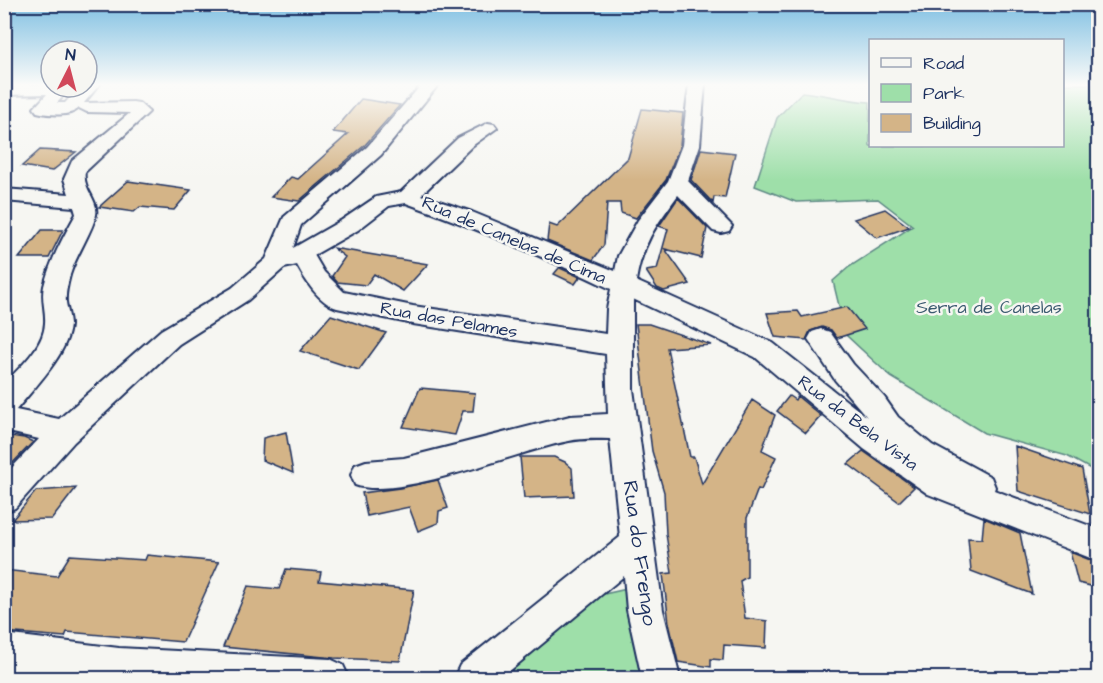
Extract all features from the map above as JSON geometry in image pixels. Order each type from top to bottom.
[{"type":"street","points":[[4,404],[42,356],[56,333],[59,318],[54,300],[57,281],[86,214],[83,201],[73,182],[73,173],[79,165],[137,116]]},
{"type":"street","points":[[4,498],[64,433],[170,337],[240,294],[276,263],[292,222],[374,151],[404,116]]},
{"type":"street","name":"Rua do Frengo","points":[[661,678],[645,610],[637,544],[620,389],[619,309],[625,287],[629,256],[649,220],[678,182],[691,145],[694,116]]},
{"type":"street","points":[[407,197],[465,142],[488,128]]},
{"type":"street","points":[[678,182],[694,201],[722,226]]},
{"type":"street","points":[[4,195],[83,201]]},
{"type":"street","name":"Rua de Canelas de Cima","points":[[276,263],[302,253],[350,225],[383,201],[407,197],[465,216],[561,256],[625,287]]},
{"type":"street","name":"Rua das Pelames","points":[[302,253],[315,277],[337,299],[446,321],[619,346]]},
{"type":"street","name":"Rua da Bela Vista","points":[[625,287],[764,350],[874,440],[939,484],[1098,545]]},
{"type":"street","points":[[821,339],[844,372],[874,405],[888,426],[922,454],[976,483],[1007,511]]},
{"type":"street","points":[[4,419],[64,433]]},
{"type":"street","points":[[366,476],[404,472],[570,428],[624,426]]},
{"type":"street","points":[[473,678],[637,544]]},
{"type":"street","points":[[4,652],[119,667],[330,678]]},
{"type":"green space","name":"Serra de Canelas","points":[[779,116],[869,116],[869,147],[1064,147],[1064,116],[1098,116],[1098,473],[1067,456],[984,433],[891,377],[846,335],[833,281],[849,267],[913,226],[878,199],[796,202],[755,186]]},
{"type":"green space","points":[[627,589],[645,678],[447,678],[550,606]]},
{"type":"building","points":[[347,116],[390,116],[365,145],[299,201],[271,197],[291,177],[298,179],[348,134],[333,132]]},
{"type":"building","points":[[640,116],[683,116],[680,145],[666,180],[636,218],[621,213],[620,203],[607,203],[604,245],[593,260],[547,241],[549,224],[557,227],[628,158]]},
{"type":"building","points":[[701,149],[735,153],[725,198],[714,197],[713,203],[691,180]]},
{"type":"building","points":[[40,150],[76,152],[52,171],[22,166]]},
{"type":"building","points":[[128,181],[191,190],[174,210],[140,207],[134,212],[99,207]]},
{"type":"building","points":[[678,198],[707,228],[701,258],[665,249],[690,284],[664,291],[657,288],[646,271],[657,269],[668,229],[659,226]]},
{"type":"building","points":[[885,209],[909,227],[877,238],[854,219]]},
{"type":"building","points":[[42,230],[63,230],[49,258],[19,258]]},
{"type":"building","points":[[333,248],[428,264],[403,291],[374,274],[366,285],[337,282],[332,276],[345,257]]},
{"type":"building","points":[[559,268],[580,277],[575,284],[554,274]]},
{"type":"building","points":[[847,307],[865,329],[837,338],[831,330],[822,327],[810,331],[806,340],[775,337],[767,313],[798,311],[802,317]]},
{"type":"building","points":[[331,315],[386,333],[359,370],[300,351]]},
{"type":"building","points":[[636,324],[649,324],[711,345],[667,348],[690,457],[694,457],[702,484],[752,400],[775,415],[762,450],[776,457],[761,490],[758,489],[747,518],[747,577],[740,581],[745,618],[767,621],[766,648],[724,645],[723,660],[711,659],[711,667],[678,662],[669,623],[663,574],[672,573],[666,534],[664,492],[652,451]]},
{"type":"building","points":[[420,388],[475,393],[473,411],[463,411],[455,435],[403,427]]},
{"type":"building","points":[[789,396],[795,400],[797,396],[821,416],[806,433],[777,411]]},
{"type":"building","points":[[286,432],[293,473],[262,460],[263,438]]},
{"type":"building","points":[[4,435],[33,442],[4,472]]},
{"type":"building","points":[[1015,446],[1082,469],[1090,514],[1018,491]]},
{"type":"building","points":[[863,451],[914,487],[899,502],[848,464]]},
{"type":"building","points":[[520,457],[554,457],[565,462],[572,468],[574,496],[524,498]]},
{"type":"building","points":[[438,480],[448,508],[439,511],[438,523],[418,531],[409,507],[367,516],[362,493]]},
{"type":"building","points":[[76,488],[52,519],[12,520],[36,491]]},
{"type":"building","points":[[984,518],[1020,533],[1032,594],[971,571],[968,538],[982,539]]},
{"type":"building","points":[[1070,552],[1098,563],[1098,588],[1078,583]]},
{"type":"building","points":[[70,555],[145,560],[147,555],[219,562],[183,642],[67,632],[65,637],[4,632],[4,570],[57,576]]},
{"type":"building","points":[[286,569],[321,572],[319,581],[414,590],[400,661],[334,658],[223,647],[248,586],[279,589]]}]
